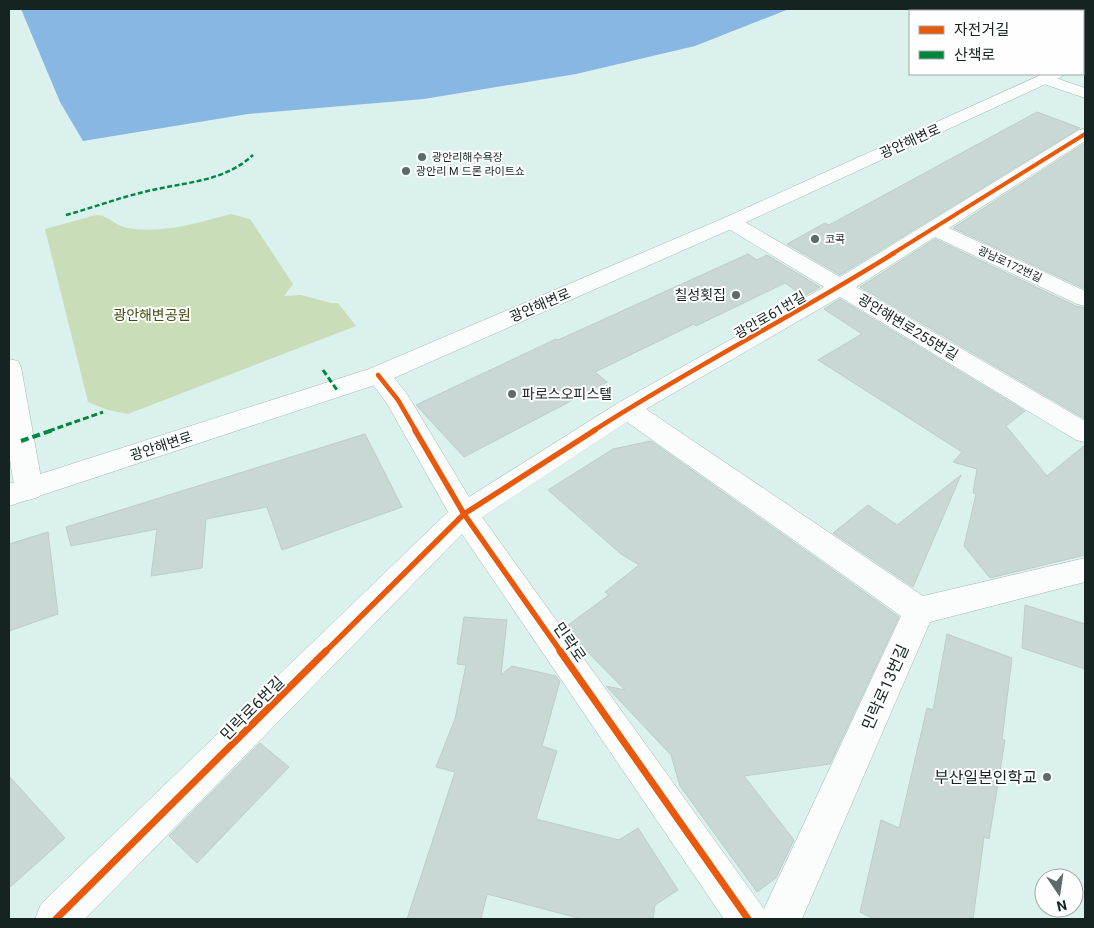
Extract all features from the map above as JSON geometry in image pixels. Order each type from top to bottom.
[{"type":"street","points":[[1050,76],[1085,93]]},
{"type":"street","name":"광안해변로","points":[[19,492],[378,375],[731,222],[1050,76]]},
{"type":"street","name":"광안로61번길","points":[[464,514],[627,409],[841,287],[1085,134]]},
{"type":"street","name":"광안해변로255번길","points":[[731,222],[1085,433]]},
{"type":"street","name":"광남로172번길","points":[[935,229],[1085,299]]},
{"type":"street","points":[[9,367],[19,492]]},
{"type":"street","name":"민락로","points":[[378,375],[398,400],[464,514],[748,919]]},
{"type":"street","points":[[627,409],[919,611],[1085,570]]},
{"type":"street","name":"민락로6번길","points":[[56,919],[464,514]]},
{"type":"street","name":"민락로13번길","points":[[781,919],[919,611]]},
{"type":"green space","name":"광안해변공원","points":[[231,214],[250,219],[293,284],[284,296],[301,295],[338,303],[356,326],[128,414],[108,410],[88,402],[45,229],[96,215],[101,215],[127,228],[154,230],[180,227]]},
{"type":"water","points":[[21,9],[789,9],[695,46],[576,74],[424,99],[248,114],[83,141],[60,102]]},
{"type":"building","points":[[1037,112],[1080,128],[840,275],[787,244],[825,223],[829,225]]},
{"type":"building","points":[[1085,143],[1085,289],[953,228]]},
{"type":"building","points":[[935,239],[1076,306],[1085,308],[1085,419],[860,287]]},
{"type":"building","points":[[748,254],[757,260],[767,255],[820,287],[804,296],[785,283],[696,326],[694,324],[595,372],[607,382],[464,457],[416,405],[556,339],[558,340]]},
{"type":"building","points":[[840,299],[1025,411],[1006,426],[1047,476],[1085,445],[1085,555],[990,578],[964,546],[976,494],[973,493],[977,469],[953,462],[962,452],[818,360],[862,334],[824,309]]},
{"type":"building","points":[[365,434],[402,507],[282,550],[267,507],[206,519],[202,568],[151,576],[157,529],[71,546],[66,527]]},
{"type":"building","points":[[651,441],[899,617],[830,764],[744,776],[794,840],[776,878],[757,892],[680,786],[671,755],[606,686],[625,690],[564,628],[609,595],[605,592],[639,565],[621,554],[548,490],[613,449]]},
{"type":"building","points":[[961,475],[913,587],[833,533],[868,505],[897,525]]},
{"type":"building","points":[[48,532],[58,614],[9,631],[9,544]]},
{"type":"building","points":[[1025,605],[1085,624],[1085,669],[1022,648]]},
{"type":"building","points":[[464,617],[507,620],[501,675],[512,666],[556,676],[560,681],[542,746],[557,751],[536,819],[619,840],[638,828],[678,890],[655,905],[653,919],[582,919],[487,894],[481,919],[407,919],[455,772],[436,767],[455,719],[466,665],[457,664]]},
{"type":"building","points":[[947,634],[1012,658],[1002,739],[1005,740],[989,839],[984,837],[973,919],[874,919],[860,912],[881,820],[899,828],[927,708],[933,710]]},
{"type":"building","points":[[260,743],[289,767],[197,863],[169,836]]},
{"type":"building","points":[[9,776],[65,838],[9,888]]},
{"type":"marked path","points":[[66,215],[143,192],[217,177],[243,165],[253,155]]},
{"type":"marked path","points":[[323,370],[337,390]]},
{"type":"marked path","points":[[21,441],[103,412]]},
{"type":"cycle path","points":[[56,919],[464,514],[627,409],[837,289],[1085,134]]},
{"type":"cycle path","points":[[378,375],[398,400],[464,514],[748,919]]},
{"type":"place","name":"광안리해수욕장","points":[[422,157]]},
{"type":"place","name":"광안리 M 드론 라이트쇼","points":[[406,171]]},
{"type":"place","name":"코콕","points":[[815,239]]},
{"type":"place","name":"칠성횟집","points":[[736,295]]},
{"type":"place","name":"파로스오피스텔","points":[[512,394]]},
{"type":"place","name":"부산일본인학교","points":[[1047,777]]}]
